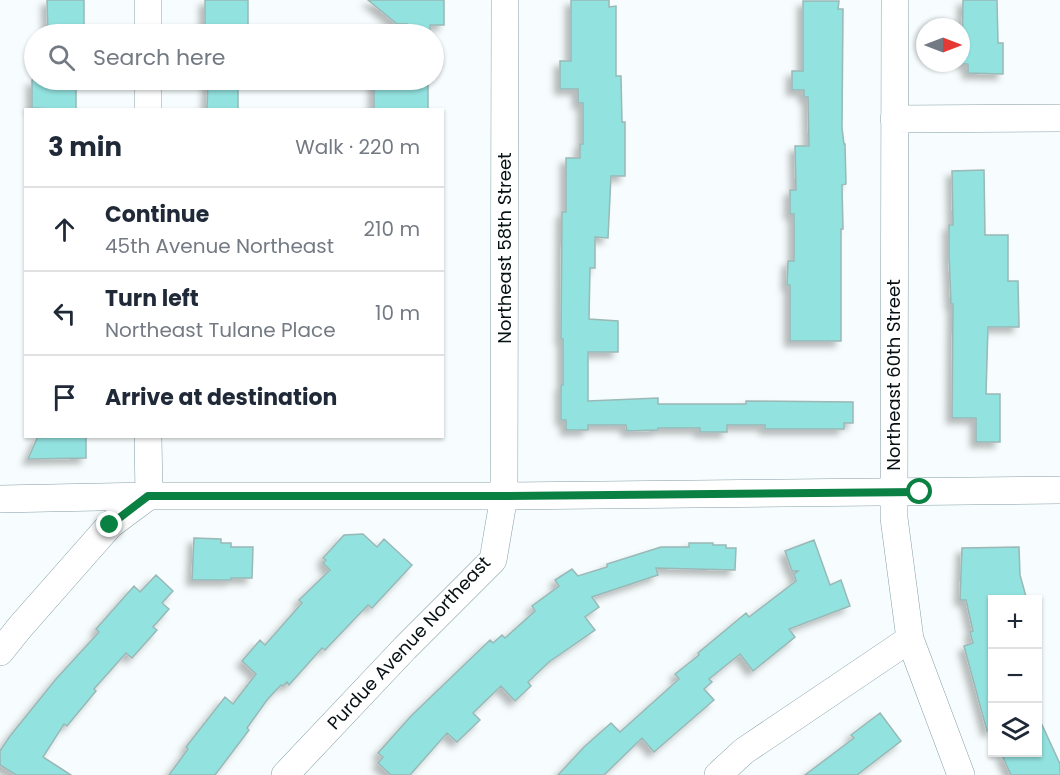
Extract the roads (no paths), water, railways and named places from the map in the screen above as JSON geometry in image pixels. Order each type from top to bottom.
[{"type":"street","points":[[148,0],[148,24]]},
{"type":"street","name":"Northeast 58th Street","points":[[504,496],[505,0]]},
{"type":"street","name":"Northeast 60th Street","points":[[895,0],[894,518],[910,639],[961,775]]},
{"type":"street","points":[[148,90],[148,108]]},
{"type":"street","points":[[894,119],[1060,118]]},
{"type":"street","points":[[148,438],[148,496]]},
{"type":"street","points":[[0,499],[1060,489]]},
{"type":"street","points":[[0,652],[110,525],[148,496]]},
{"type":"street","name":"Purdue Avenue Northeast","points":[[285,775],[405,648],[493,560],[504,496]]},
{"type":"street","points":[[718,775],[744,751],[910,639]]}]
